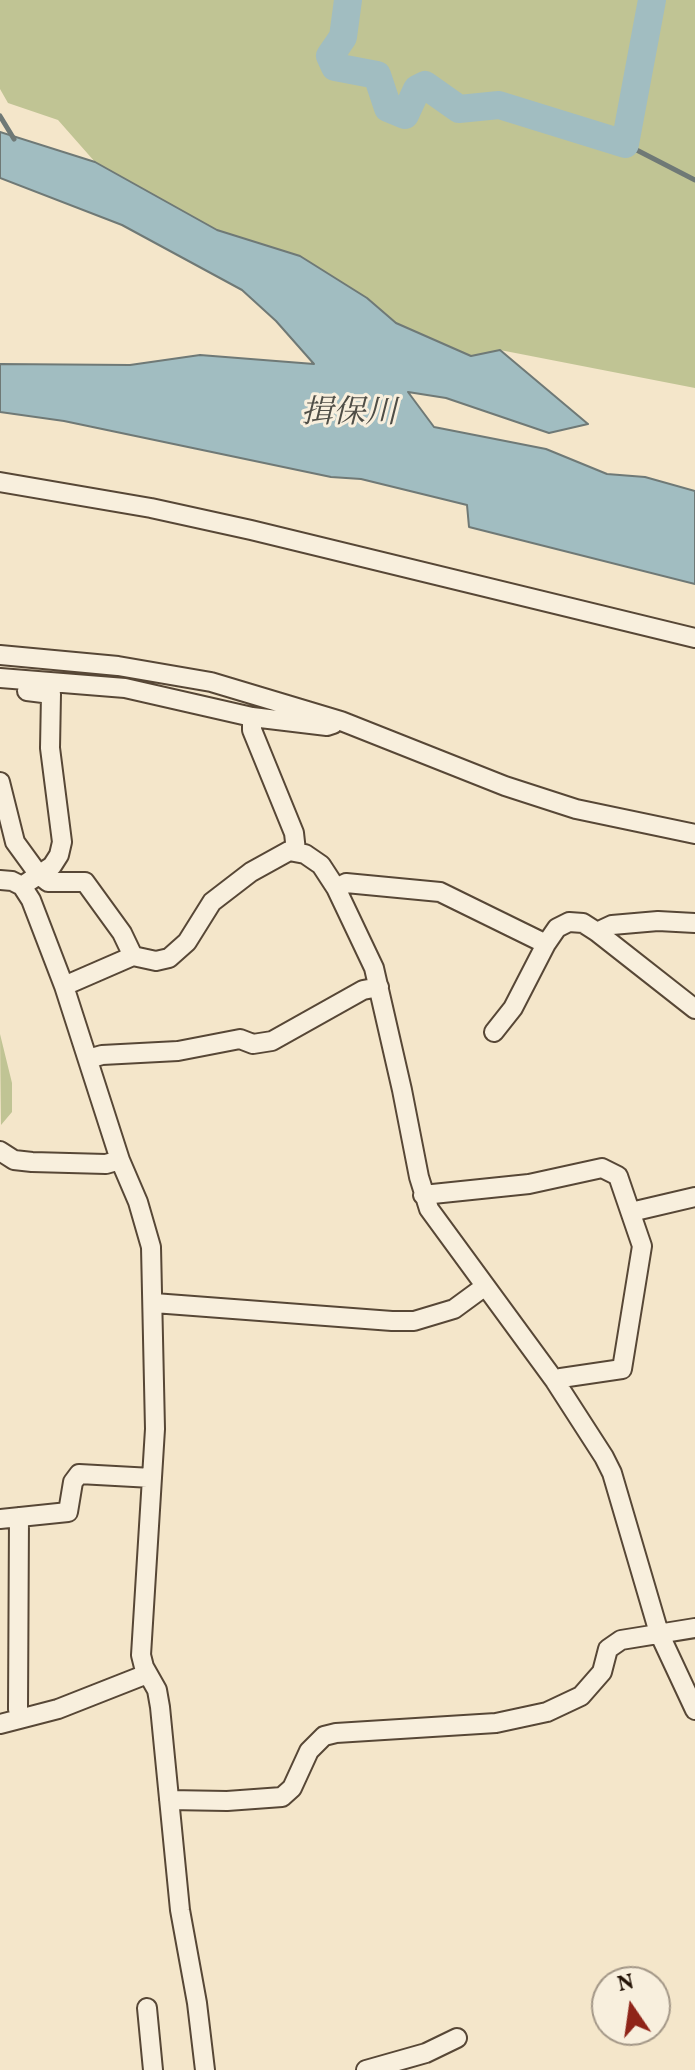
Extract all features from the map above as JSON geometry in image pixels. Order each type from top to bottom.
[{"type":"street","points":[[0,482],[151,508],[251,530],[695,638]]},
{"type":"street","points":[[0,655],[63,659],[211,682],[341,721],[505,786],[576,809],[695,834]]},
{"type":"street","points":[[0,678],[125,688],[252,717],[327,726],[341,721]]},
{"type":"street","points":[[0,689],[51,694],[50,748],[62,842],[52,866],[22,886]]},
{"type":"street","points":[[252,717],[252,730],[294,833],[296,851]]},
{"type":"street","points":[[0,782],[15,842],[39,875],[48,882],[85,882],[122,933],[133,956]]},
{"type":"street","points":[[64,986],[133,956],[156,961],[169,958],[187,942],[212,902],[251,872],[289,851],[296,851],[321,865],[336,888],[374,968],[423,1195],[429,1209],[555,1381],[612,1473],[659,1633],[695,1710]]},
{"type":"street","points":[[0,880],[22,886],[31,900],[64,986],[151,1247],[155,1414],[141,1655],[147,1674],[157,1690],[160,1707],[180,1910],[197,2003],[205,2070]]},
{"type":"street","points":[[336,888],[346,883],[440,892],[546,944]]},
{"type":"street","points":[[597,932],[612,925],[658,921],[695,923]]},
{"type":"street","points":[[494,1032],[513,1008],[546,944],[557,928],[569,922],[583,923],[597,932],[695,1009]]},
{"type":"street","points":[[88,1059],[102,1055],[178,1051],[240,1039],[253,1044],[272,1041],[363,990],[379,987]]},
{"type":"street","points":[[0,1151],[14,1160],[32,1162],[106,1164],[120,1160]]},
{"type":"street","points":[[423,1195],[529,1184],[602,1168],[618,1176],[642,1246],[622,1369],[555,1381]]},
{"type":"street","points":[[631,1212],[695,1197]]},
{"type":"street","points":[[154,1303],[414,1321],[454,1309],[484,1287]]},
{"type":"street","points":[[0,1519],[68,1512],[73,1482],[79,1474],[152,1478]]},
{"type":"street","points":[[19,1517],[20,1718]]},
{"type":"street","points":[[169,1800],[227,1801],[282,1797],[292,1788],[309,1751],[324,1736],[336,1733],[496,1723],[547,1712],[581,1696],[602,1672],[608,1649],[621,1640],[695,1628]]},
{"type":"street","points":[[0,1724],[82,1700],[147,1674]]},
{"type":"street","points":[[147,2008],[153,2070]]},
{"type":"street","points":[[366,2070],[426,2053],[457,2038]]},
{"type":"green space","points":[[0,0],[695,0],[695,388],[500,350],[471,356],[396,323],[367,298],[300,256],[217,230],[95,162],[58,120],[8,103],[0,89]]},
{"type":"green space","points":[[0,1034],[12,1083],[12,1112],[1,1125]]},
{"type":"water","name":"揖保川","points":[[0,132],[95,162],[217,230],[300,256],[367,298],[396,323],[471,356],[500,350],[588,424],[549,433],[446,398],[408,392],[434,427],[546,449],[607,474],[645,477],[695,491],[695,584],[469,527],[467,505],[361,479],[331,477],[64,421],[0,412],[0,364],[130,365],[200,355],[314,364],[276,321],[242,290],[122,225],[0,178]]},
{"type":"waterway","points":[[348,0],[343,37],[330,56],[335,67],[377,75],[388,108],[405,115],[417,89],[425,85],[459,109],[499,105],[625,144],[652,0]]},
{"type":"waterway","points":[[0,116],[14,139]]},
{"type":"waterway","points":[[625,144],[695,180]]}]
